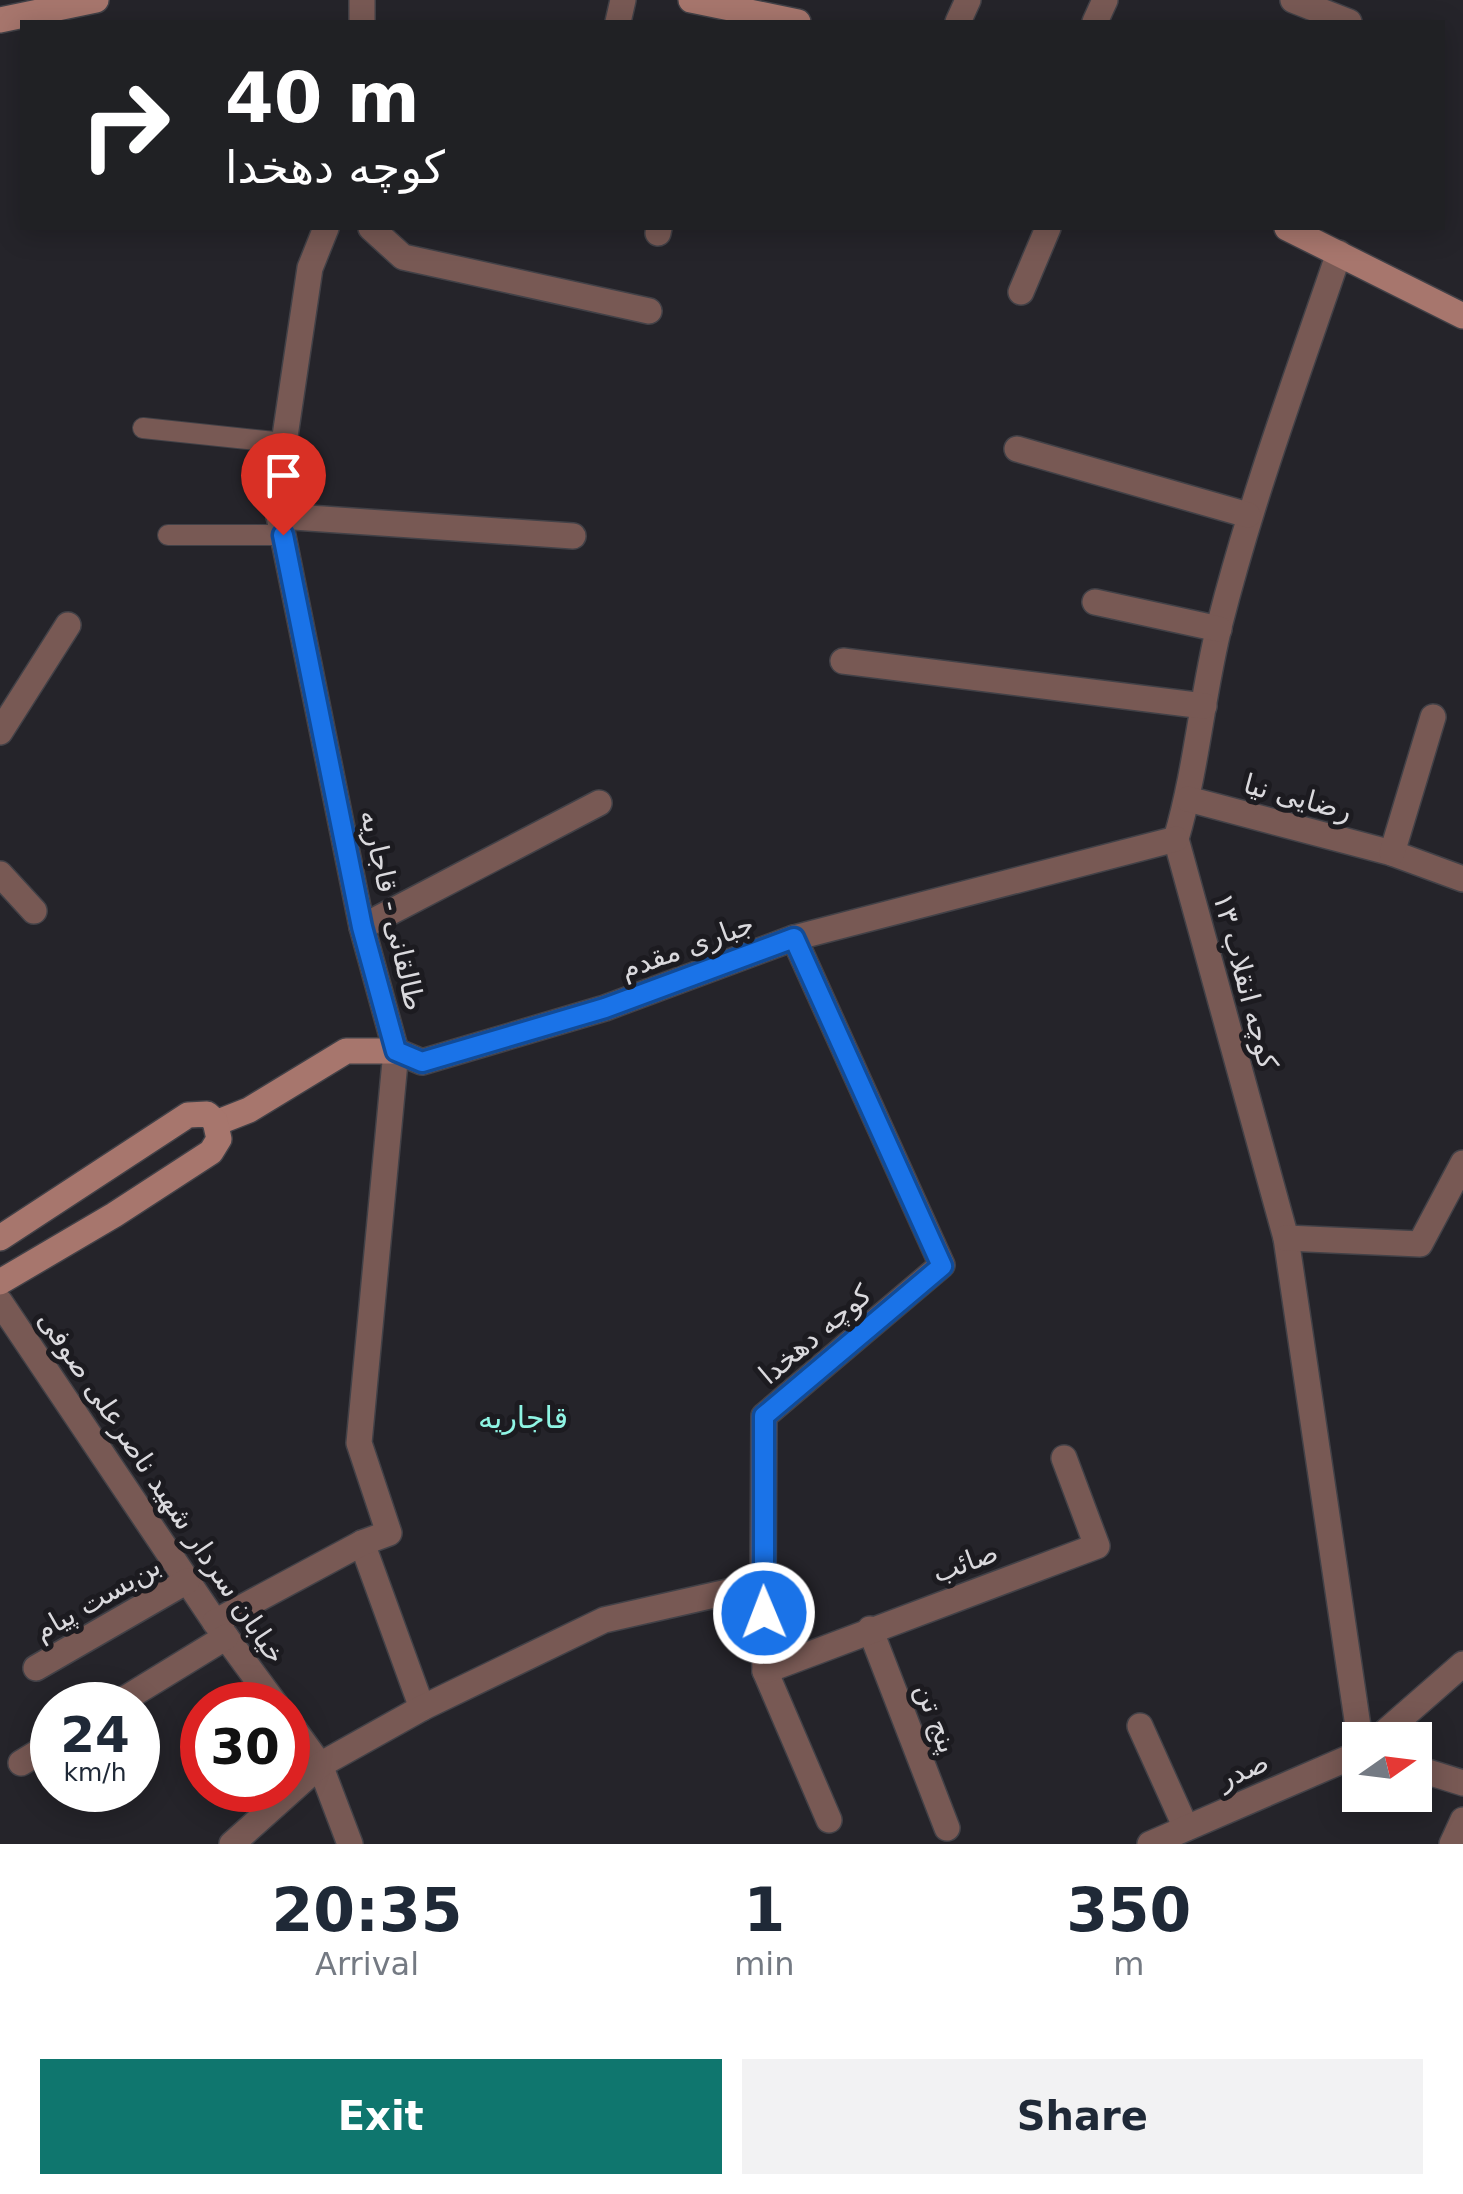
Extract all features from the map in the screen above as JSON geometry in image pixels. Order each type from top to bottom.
[{"type":"street","points":[[0,20],[47,16],[96,0]]},
{"type":"street","points":[[692,0],[788,20]]},
{"type":"street","points":[[1293,0],[1344,20]]},
{"type":"street","name":"طالقانی - قاجاریه","points":[[148,1682],[221,1629],[362,1543],[389,1533],[359,1443],[396,1051],[362,927],[281,526],[284,443],[310,268],[325,230]]},
{"type":"street","points":[[374,230],[403,257],[649,311]]},
{"type":"street","points":[[1021,292],[1047,230]]},
{"type":"street","points":[[1291,230],[1463,316]]},
{"type":"street","points":[[1176,838],[1188,799],[1218,629],[1248,515],[1340,254]]},
{"type":"street","points":[[1017,449],[1248,515]]},
{"type":"street","points":[[281,526],[574,536]]},
{"type":"street","points":[[1095,602],[1218,629]]},
{"type":"street","points":[[0,732],[68,625]]},
{"type":"street","points":[[843,661],[1204,706]]},
{"type":"street","points":[[1392,853],[1433,717]]},
{"type":"street","name":"رضایی نیا","points":[[1188,799],[1392,853],[1463,880]]},
{"type":"street","points":[[362,927],[599,804]]},
{"type":"street","name":"جباری مقدم","points":[[396,1051],[422,1062],[605,1008],[794,938],[1176,838]]},
{"type":"street","name":"کوچه انقلاب ۱۳","points":[[1176,838],[1286,1238],[1357,1722]]},
{"type":"street","points":[[0,874],[34,911]]},
{"type":"street","name":"کوچه دهخدا","points":[[763,1584],[764,1416],[942,1266],[794,938]]},
{"type":"street","points":[[216,1123],[248,1110],[346,1051],[396,1051]]},
{"type":"street","points":[[0,1238],[188,1115],[208,1114],[216,1123],[219,1139],[211,1152],[114,1216],[0,1282]]},
{"type":"street","points":[[1286,1238],[1420,1244],[1463,1163]]},
{"type":"street","name":"خیابان سردار شهید ناصرعلی صوفی","points":[[0,1302],[259,1682]]},
{"type":"street","name":"صائب","points":[[766,1671],[1098,1546],[1064,1458]]},
{"type":"street","points":[[362,1543],[422,1708]]},
{"type":"street","name":"بن‌بست پیام","points":[[36,1668],[187,1580]]},
{"type":"street","points":[[232,1844],[320,1765],[422,1708],[604,1620],[763,1584],[766,1671],[830,1820]]},
{"type":"street","name":"پنج تن","points":[[870,1629],[947,1828]]},
{"type":"street","points":[[1397,1722],[1463,1664]]},
{"type":"street","points":[[1140,1726],[1186,1828]]},
{"type":"street","points":[[310,1751],[320,1765],[350,1844]]},
{"type":"street","points":[[21,1763],[30,1757]]},
{"type":"street","name":"صدر","points":[[1150,1844],[1342,1760]]},
{"type":"street","points":[[1432,1774],[1463,1784]]},
{"type":"street","points":[[1452,1844],[1463,1820]]},
{"type":"lane","points":[[143,428],[284,443]]},
{"type":"lane","points":[[168,535],[281,526]]},
{"type":"district","name":"قاجاریه","points":[[523,1418]]},
{"type":"route","points":[[283,535],[362,927],[396,1051],[422,1062],[605,1008],[794,938],[942,1266],[764,1416],[764,1613]]}]
